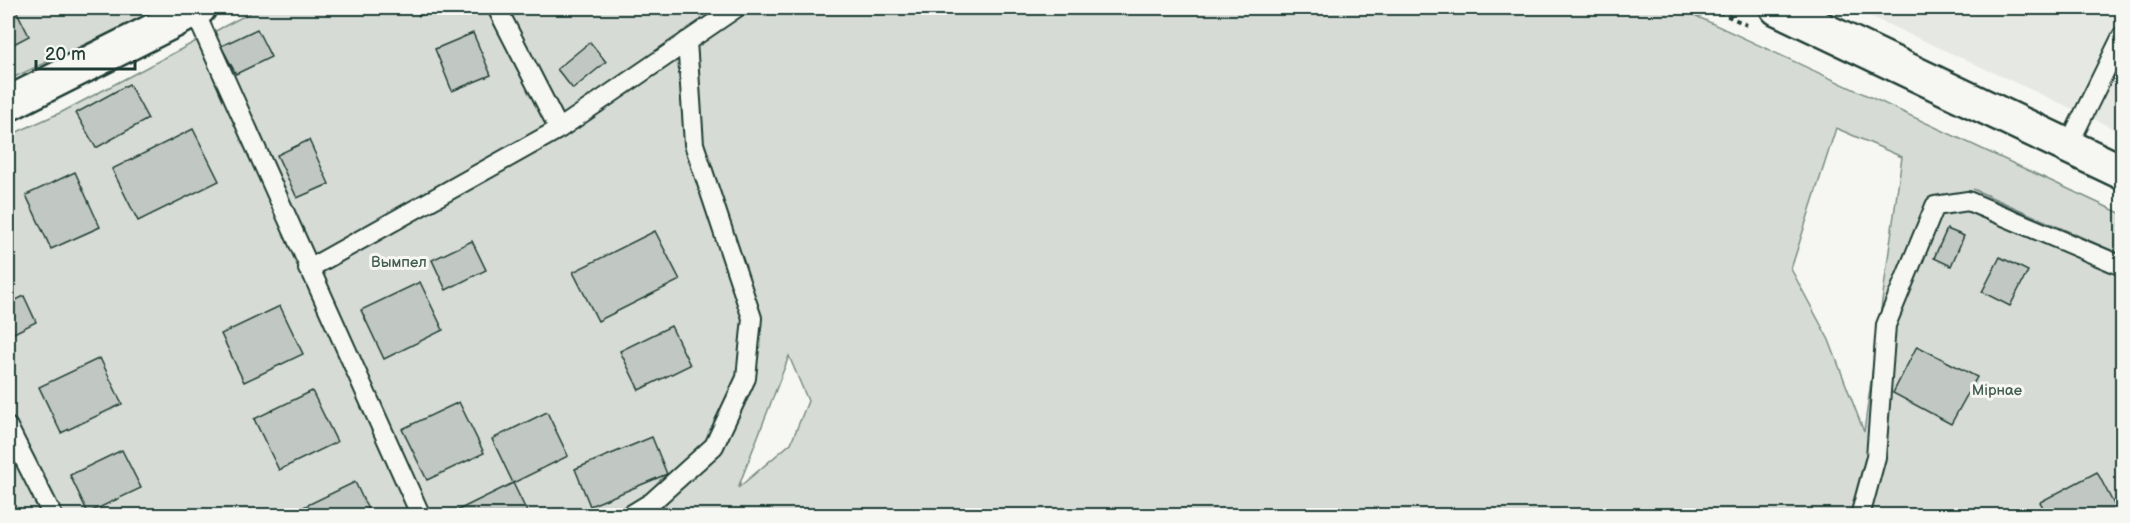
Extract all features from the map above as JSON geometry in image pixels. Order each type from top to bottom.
[{"type":"street","points":[[1777,8],[2122,172]]},
{"type":"street","points":[[8,104],[196,9]]},
{"type":"lane","points":[[497,8],[559,129]]},
{"type":"lane","points":[[308,269],[559,129],[736,8]]},
{"type":"lane","points":[[196,9],[308,269],[422,516]]},
{"type":"lane","points":[[2068,146],[2122,36]]},
{"type":"lane","points":[[629,516],[652,502],[714,447],[746,378],[753,318],[694,144],[687,41]]},
{"type":"lane","points":[[1860,516],[1876,458],[1886,325],[1935,206],[1968,201],[2122,266]]},
{"type":"lane","points":[[8,427],[53,516]]},
{"type":"shaded area","points":[[1852,8],[2122,8],[2122,133],[2082,113]]},
{"type":"green space","points":[[8,8],[163,8],[8,80]]},
{"type":"green space","points":[[259,8],[1679,8],[2122,214],[2122,255],[1973,189],[2122,259],[2122,515],[8,515],[8,136],[62,112]],"holes":[[[1836,128],[1902,157],[1864,432],[1829,340],[1791,269]],[[789,356],[808,401],[791,443],[738,488]]]},
{"type":"building","points":[[8,8],[15,8],[29,36],[8,47]]},
{"type":"building","points":[[415,8],[440,8],[419,16]]},
{"type":"building","points":[[257,29],[271,57],[236,74],[221,46]]},
{"type":"building","points":[[473,33],[491,75],[452,91],[435,49]]},
{"type":"building","points":[[590,42],[606,62],[573,89],[557,69]]},
{"type":"building","points":[[129,84],[148,119],[96,148],[76,113]]},
{"type":"building","points":[[193,129],[219,181],[138,221],[112,169]]},
{"type":"building","points":[[309,140],[329,184],[297,198],[277,155]]},
{"type":"building","points":[[75,172],[100,227],[51,249],[26,195]]},
{"type":"building","points":[[1947,229],[1964,236],[1951,266],[1934,258]]},
{"type":"building","points":[[655,231],[680,280],[598,321],[573,272]]},
{"type":"building","points":[[472,241],[486,270],[446,290],[432,260]]},
{"type":"building","points":[[2000,257],[2028,271],[2010,306],[1982,292]]},
{"type":"building","points":[[420,282],[443,330],[384,359],[361,310]]},
{"type":"building","points":[[24,296],[36,322],[8,336],[8,304]]},
{"type":"building","points":[[280,306],[303,354],[244,382],[221,334]]},
{"type":"building","points":[[671,326],[690,365],[639,390],[620,351]]},
{"type":"building","points":[[1917,346],[1977,377],[1951,424],[1893,393]]},
{"type":"building","points":[[100,358],[122,404],[61,433],[39,387]]},
{"type":"building","points":[[312,391],[337,442],[279,470],[254,419]]},
{"type":"building","points":[[459,402],[484,453],[427,480],[402,429]]},
{"type":"building","points":[[547,412],[568,456],[513,483],[492,439]]},
{"type":"building","points":[[652,437],[667,474],[590,506],[575,469]]},
{"type":"building","points":[[122,450],[141,488],[88,513],[70,475]]},
{"type":"building","points":[[2097,472],[2120,516],[2048,516],[2040,502]]},
{"type":"building","points":[[355,482],[371,516],[295,516],[293,512]]},
{"type":"building","points":[[513,483],[529,516],[448,516],[448,515]]},
{"type":"park label","name":"Вымпел","points":[[399,262]]},
{"type":"park label","name":"Мірнае","points":[[1997,390]]}]
